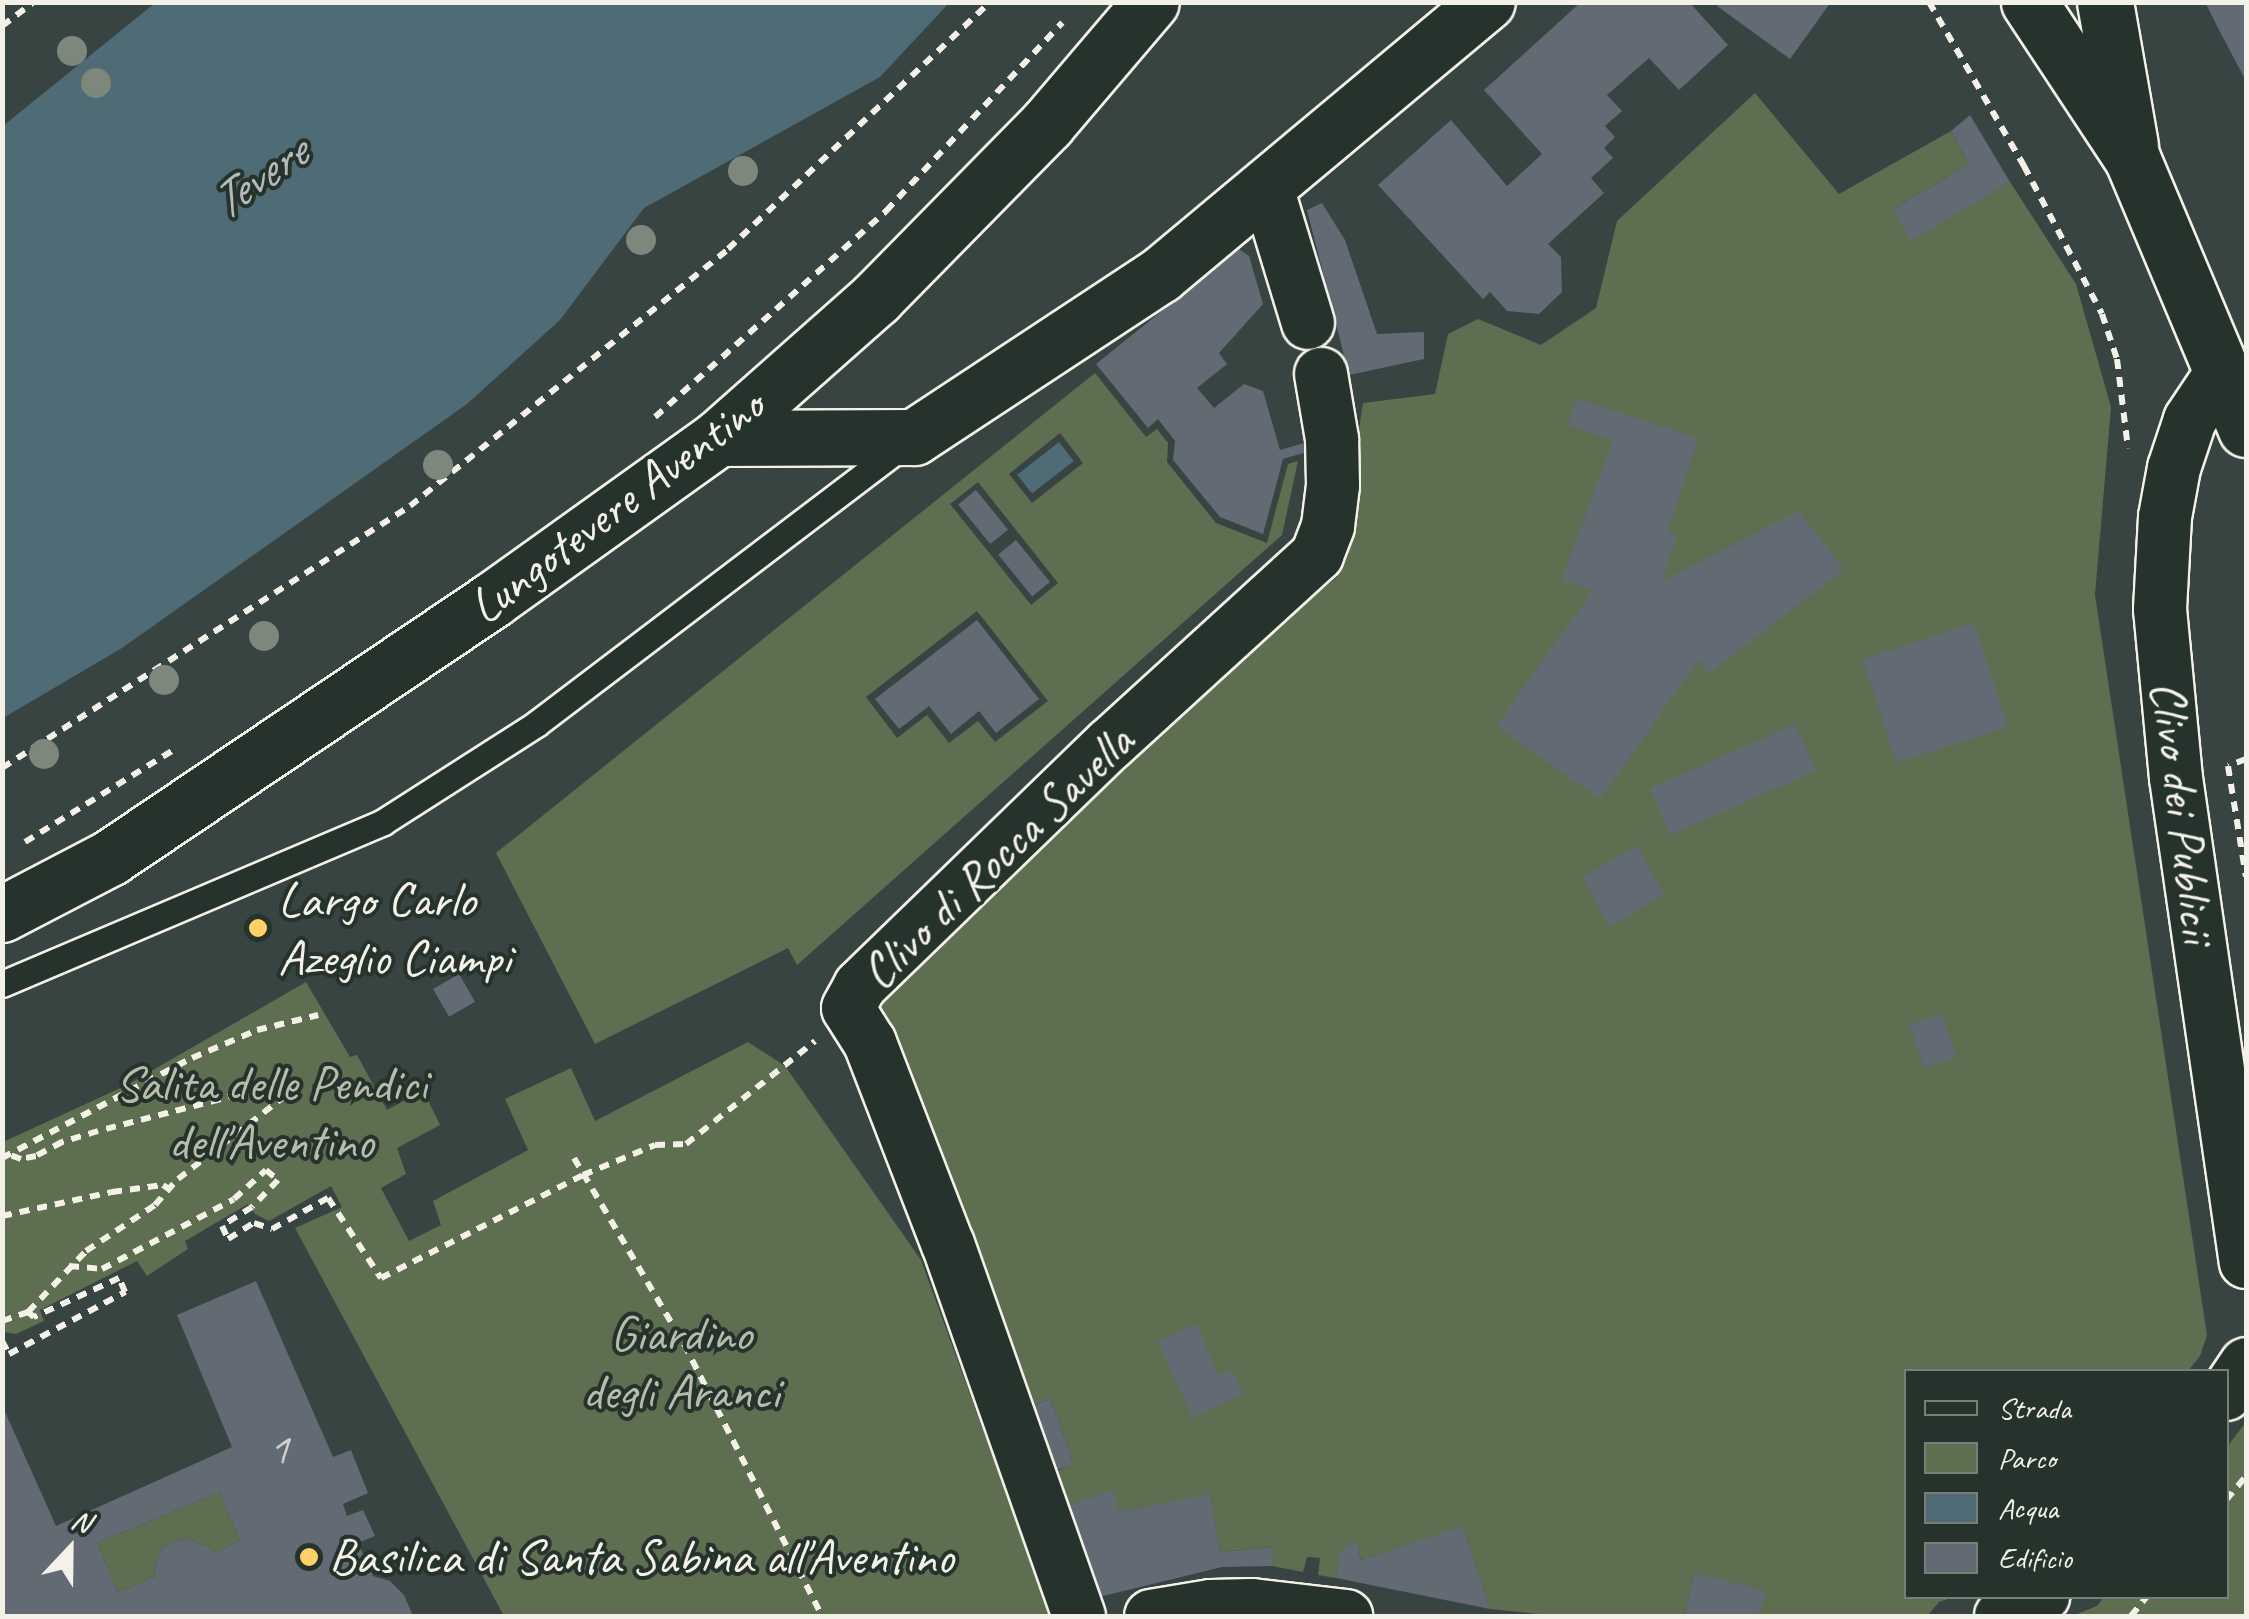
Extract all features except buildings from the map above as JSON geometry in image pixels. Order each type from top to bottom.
[{"type":"main road","name":"Lungotevere Aventino","points":[[2,914],[111,857],[492,600],[718,438],[876,298],[1047,124],[1151,2]]},
{"type":"main road","points":[[718,438],[914,438],[1096,320],[1266,188],[1487,2]]},
{"type":"main road","points":[[2029,2],[2132,158],[2234,366],[2246,430]]},
{"type":"main road","points":[[2106,2],[2132,158]]},
{"type":"street","points":[[1266,188],[1308,323]]},
{"type":"street","name":"Clivo dei Publicii","points":[[2234,366],[2190,420],[2174,468],[2162,544],[2160,610],[2176,778],[2246,1262]]},
{"type":"street","name":"Clivo di Rocca Savella","points":[[1080,1616],[948,1244],[870,1042],[848,1008],[860,986],[1109,746],[1317,555],[1328,526],[1333,485],[1332,439],[1320,374]]},
{"type":"street","points":[[2229,1390],[2246,1364]]},
{"type":"street","points":[[2001,1616],[2037,1599]]},
{"type":"street","points":[[1151,1616],[1211,1606],[1252,1605],[1346,1616]]},
{"type":"lane","points":[[2,984],[383,822],[536,724],[914,438]]},
{"type":"path","points":[[2,26],[34,2]]},
{"type":"path","points":[[2,768],[410,506],[728,249],[990,2]]},
{"type":"path","points":[[1929,2],[2024,166],[2102,314]]},
{"type":"path","points":[[645,425],[886,211],[1069,16]]},
{"type":"path","points":[[19,845],[188,742]]},
{"type":"path","name":"Clivo dei Publicii","points":[[2246,760],[2228,766],[2246,878]]},
{"type":"path","points":[[6,1156],[192,1058],[256,1030],[318,1014]]},
{"type":"path","points":[[69,1266],[102,1268],[234,1199],[266,1170],[278,1180],[252,1208],[222,1226],[228,1239],[254,1223],[272,1229],[328,1198],[381,1278],[583,1174],[655,1145],[686,1144],[786,1066]]},
{"type":"path","points":[[2,1321],[28,1312],[69,1266],[155,1205],[169,1189],[299,1085],[290,1081],[98,1131],[62,1142],[36,1156],[6,1156]]},
{"type":"path","points":[[574,1158],[684,1344],[822,1616]]},
{"type":"path","points":[[2,1216],[112,1192],[163,1185],[169,1189]]},
{"type":"path","points":[[2,1341],[9,1354],[124,1292],[119,1278],[34,1317],[28,1312]]},
{"type":"path","points":[[2229,1496],[2246,1476]]},
{"type":"green space","points":[[1755,93],[1839,194],[1951,131],[1969,164],[1893,209],[1911,240],[2010,182],[2076,284],[2111,407],[2095,595],[2207,1335],[2200,1356],[2190,1369],[1904,1369],[1904,1599],[1948,1599],[1939,1602],[1928,1615],[1759,1616],[1765,1591],[1694,1574],[1684,1616],[1557,1616],[1490,1609],[1463,1527],[1361,1560],[1357,1543],[1343,1548],[1336,1578],[1318,1575],[1320,1558],[1307,1557],[1303,1572],[1272,1566],[1271,1547],[1220,1552],[1210,1495],[1119,1512],[1111,1491],[1064,1507],[1056,1472],[1073,1463],[1051,1399],[1033,1405],[864,1005],[1155,731],[1337,577],[1363,403],[1435,394],[1448,334],[1478,319],[1541,345],[1596,308],[1617,221]]},
{"type":"green space","points":[[1095,373],[1146,437],[1157,429],[1168,443],[1167,462],[1216,523],[1267,543],[1288,464],[1298,461],[1282,535],[797,965],[788,948],[595,1044],[496,853]],"holes":[[[1060,433],[1083,463],[1032,503],[1009,474]],[[978,482],[1058,583],[1031,605],[950,504]],[[977,611],[1048,701],[995,742],[978,721],[949,743],[927,715],[897,738],[866,697]]]},
{"type":"green space","name":"Giardino degli Aranci","points":[[306,982],[350,1057],[357,1055],[387,1110],[423,1090],[440,1125],[397,1148],[406,1174],[381,1188],[409,1241],[441,1225],[433,1201],[528,1150],[505,1099],[571,1068],[595,1121],[748,1042],[785,1066],[921,1260],[1051,1616],[504,1616],[295,1228],[342,1207],[331,1186],[269,1221],[255,1214],[248,1204],[185,1241],[188,1249],[147,1276],[137,1261],[40,1310],[44,1321],[16,1334],[3,1332],[3,1142],[127,1085]]},
{"type":"green space","points":[[2246,1422],[2246,1616],[2072,1616],[2097,1606],[2102,1599],[2229,1599],[2229,1444]]},
{"type":"green space","points":[[220,1492],[240,1541],[212,1553],[209,1547],[185,1538],[162,1547],[154,1569],[156,1576],[118,1592],[97,1543]]},
{"type":"water","name":"Tevere","points":[[155,3],[949,3],[880,77],[644,208],[560,320],[467,404],[122,648],[3,718],[3,126]]},
{"type":"water","points":[[1059,442],[1074,461],[1032,494],[1017,475]]},
{"type":"place","name":"Largo Carlo Azeglio Ciampi","points":[[258,928]]},
{"type":"place","name":"Basilica di Santa Sabina all'Aventino","points":[[309,1557]]},
{"type":"park label","name":"Salita delle Pendici dell'Aventino","points":[[271,1112]]}]
